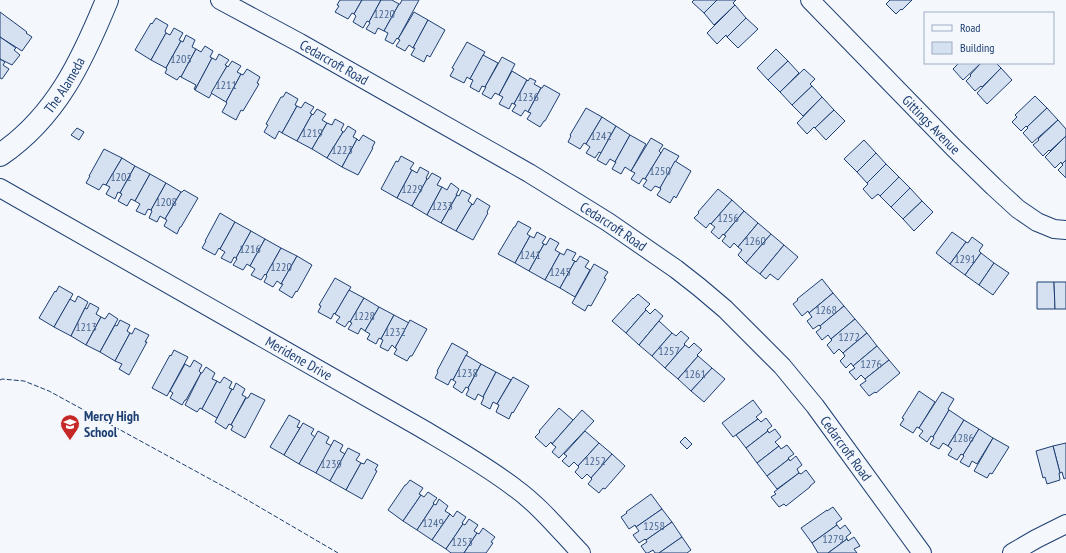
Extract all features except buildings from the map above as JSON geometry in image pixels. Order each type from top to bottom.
[{"type":"street","name":"Cedarcroft Road","points":[[220,0],[529,172],[608,222],[699,287],[724,309],[782,366],[815,406],[922,553]]},
{"type":"street","name":"Gittings Avenue","points":[[810,0],[953,147],[1018,209],[1037,222],[1054,229],[1066,230]]},
{"type":"street","name":"The Alameda","points":[[0,155],[27,134],[51,107],[75,70],[101,4]]},
{"type":"street","name":"Meridene Drive","points":[[0,188],[421,428],[482,465],[516,488],[545,514],[581,553]]},
{"type":"street","points":[[1012,553],[1066,524]]},
{"type":"fence","points":[[0,380],[24,381],[49,391],[232,491],[338,553]]},
{"type":"place","name":"Mercy High School","points":[[70,441]]}]
